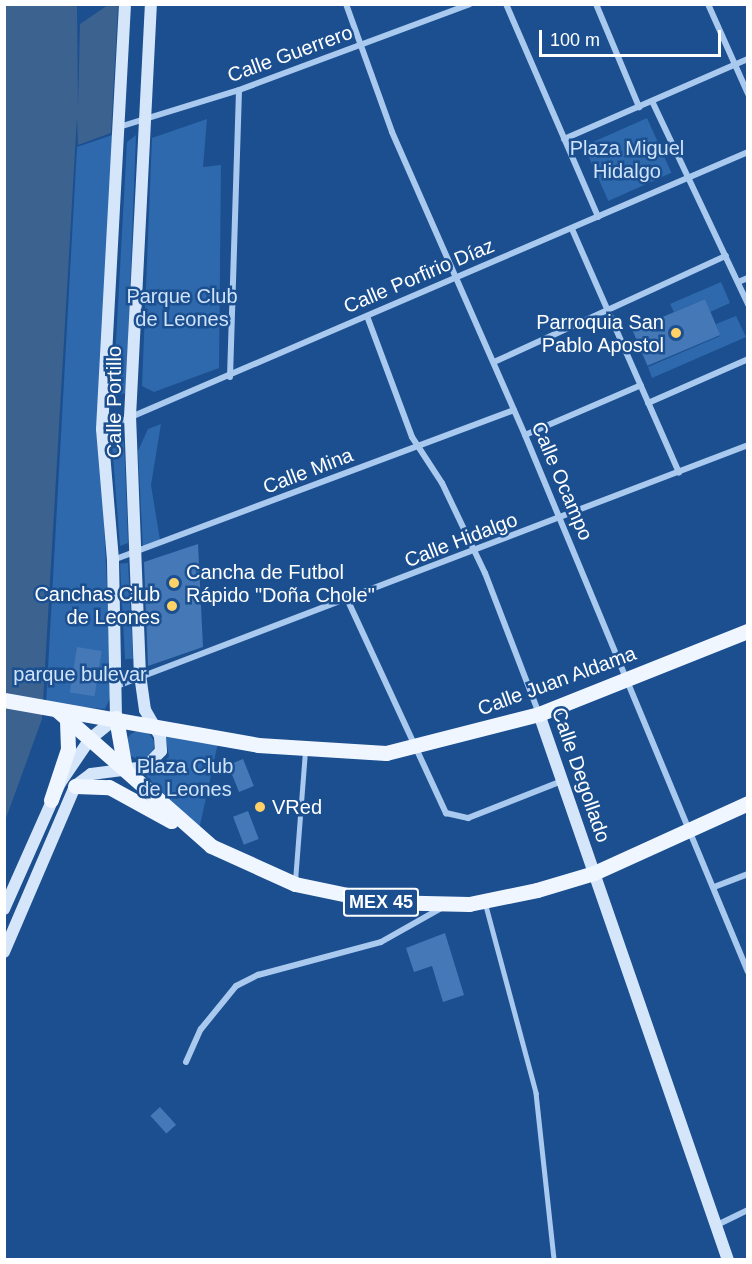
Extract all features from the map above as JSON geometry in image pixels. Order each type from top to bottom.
[{"type":"main road","name":"Calle Juan Aldama","points":[[58,713],[116,718],[305,751],[415,748],[539,714],[747,631]]},
{"type":"main road","name":"MEX 45","points":[[4,700],[58,713],[125,769],[191,832],[238,861],[295,884],[381,902],[446,905],[485,902],[594,873],[747,803]]},
{"type":"main road","points":[[51,800],[68,749],[58,713]]},
{"type":"main road","points":[[116,718],[125,769]]},
{"type":"main road","points":[[75,786],[109,787],[191,832]]},
{"type":"street","name":"Calle Portillo","points":[[116,718],[113,560],[102,429],[125,4]]},
{"type":"street","name":"Calle Portillo","points":[[75,786],[92,774],[146,767],[159,756],[162,743],[145,710],[140,676],[130,417],[151,4]]},
{"type":"street","name":"Calle Ocampo","points":[[346,4],[455,279],[494,362],[561,519],[747,972]]},
{"type":"street","name":"Calle Guerrero","points":[[118,127],[144,121],[239,90],[470,4]]},
{"type":"street","points":[[506,4],[598,217]]},
{"type":"street","points":[[596,4],[639,106]]},
{"type":"street","points":[[708,4],[747,94]]},
{"type":"street","points":[[564,140],[747,59]]},
{"type":"street","points":[[230,377],[239,90]]},
{"type":"street","points":[[652,101],[747,304]]},
{"type":"street","name":"Calle Porfirio Díaz","points":[[102,429],[230,377],[747,152]]},
{"type":"street","points":[[572,229],[678,473]]},
{"type":"street","points":[[494,362],[726,256]]},
{"type":"street","points":[[738,282],[747,278]]},
{"type":"street","name":"Calle Degollado","points":[[367,316],[417,447],[476,552],[539,714],[728,1260]]},
{"type":"street","points":[[648,403],[747,359]]},
{"type":"street","points":[[525,435],[641,385]]},
{"type":"street","name":"Calle Mina","points":[[113,560],[136,554],[514,410]]},
{"type":"street","name":"Calle Hidalgo","points":[[117,686],[348,601],[747,445]]},
{"type":"street","points":[[348,601],[446,813],[468,818],[562,781]]},
{"type":"street","points":[[4,909],[51,800],[90,739],[116,718]]},
{"type":"street","points":[[4,952],[75,786]]},
{"type":"street","points":[[714,887],[747,874]]},
{"type":"street","points":[[186,1062],[201,1029],[236,987],[258,975],[381,942],[446,905]]},
{"type":"street","points":[[717,1225],[747,1210]]},
{"type":"lane","points":[[295,884],[305,751]]},
{"type":"lane","points":[[485,902],[536,1094],[554,1260]]},
{"type":"green space","name":"Plaza Miguel Hidalgo","points":[[647,118],[671,173],[608,201],[584,146]]},
{"type":"green space","name":"Parque Club de Leones","points":[[207,119],[203,167],[221,165],[219,368],[154,392],[142,386],[152,138]]},
{"type":"green space","name":"parque bulevar","points":[[115,134],[100,440],[112,694],[105,709],[46,704],[77,147]]},
{"type":"green space","points":[[136,135],[126,393],[113,396],[127,142]]},
{"type":"green space","points":[[721,282],[730,303],[710,312],[705,299],[674,312],[670,304]]},
{"type":"green space","points":[[736,316],[746,337],[652,378],[648,367],[720,336],[716,324]]},
{"type":"green space","points":[[161,424],[151,485],[160,540],[143,547],[138,451],[148,429]]},
{"type":"green space","points":[[124,441],[128,543],[120,546],[112,444]]},
{"type":"green space","points":[[120,563],[128,563],[133,659],[125,659]]},
{"type":"green space","points":[[140,731],[150,735],[154,745],[150,755],[140,759],[130,755],[126,745],[130,735]]},
{"type":"green space","name":"Plaza Club de Leones","points":[[165,732],[218,743],[199,830],[146,776],[169,757]]},
{"type":"shaded area","points":[[5,5],[77,5],[78,108],[80,24],[108,5],[118,5],[111,133],[78,145],[77,117],[42,719],[5,821]]},
{"type":"building","name":"Parroquia San Pablo Apostol","points":[[705,299],[720,335],[648,366],[632,330]]},
{"type":"building","name":"Canchas Club de Leones","points":[[198,544],[203,647],[148,666],[144,562]]},
{"type":"building","points":[[77,647],[102,651],[94,696],[70,692]]},
{"type":"building","points":[[243,759],[254,786],[239,792],[228,765]]},
{"type":"building","points":[[248,811],[259,839],[244,845],[233,817]]},
{"type":"building","points":[[445,933],[464,995],[443,1002],[432,966],[414,972],[406,948]]},
{"type":"building","points":[[160,1107],[176,1125],[166,1134],[150,1116]]},
{"type":"place","name":"Parroquia San Pablo Apostol","points":[[676,333]]},
{"type":"place","name":"Cancha de Futbol Rápido \"Doña Chole\"","points":[[174,583]]},
{"type":"place","name":"Canchas Club de Leones","points":[[172,606]]},
{"type":"place","name":"VRed","points":[[260,807]]}]
